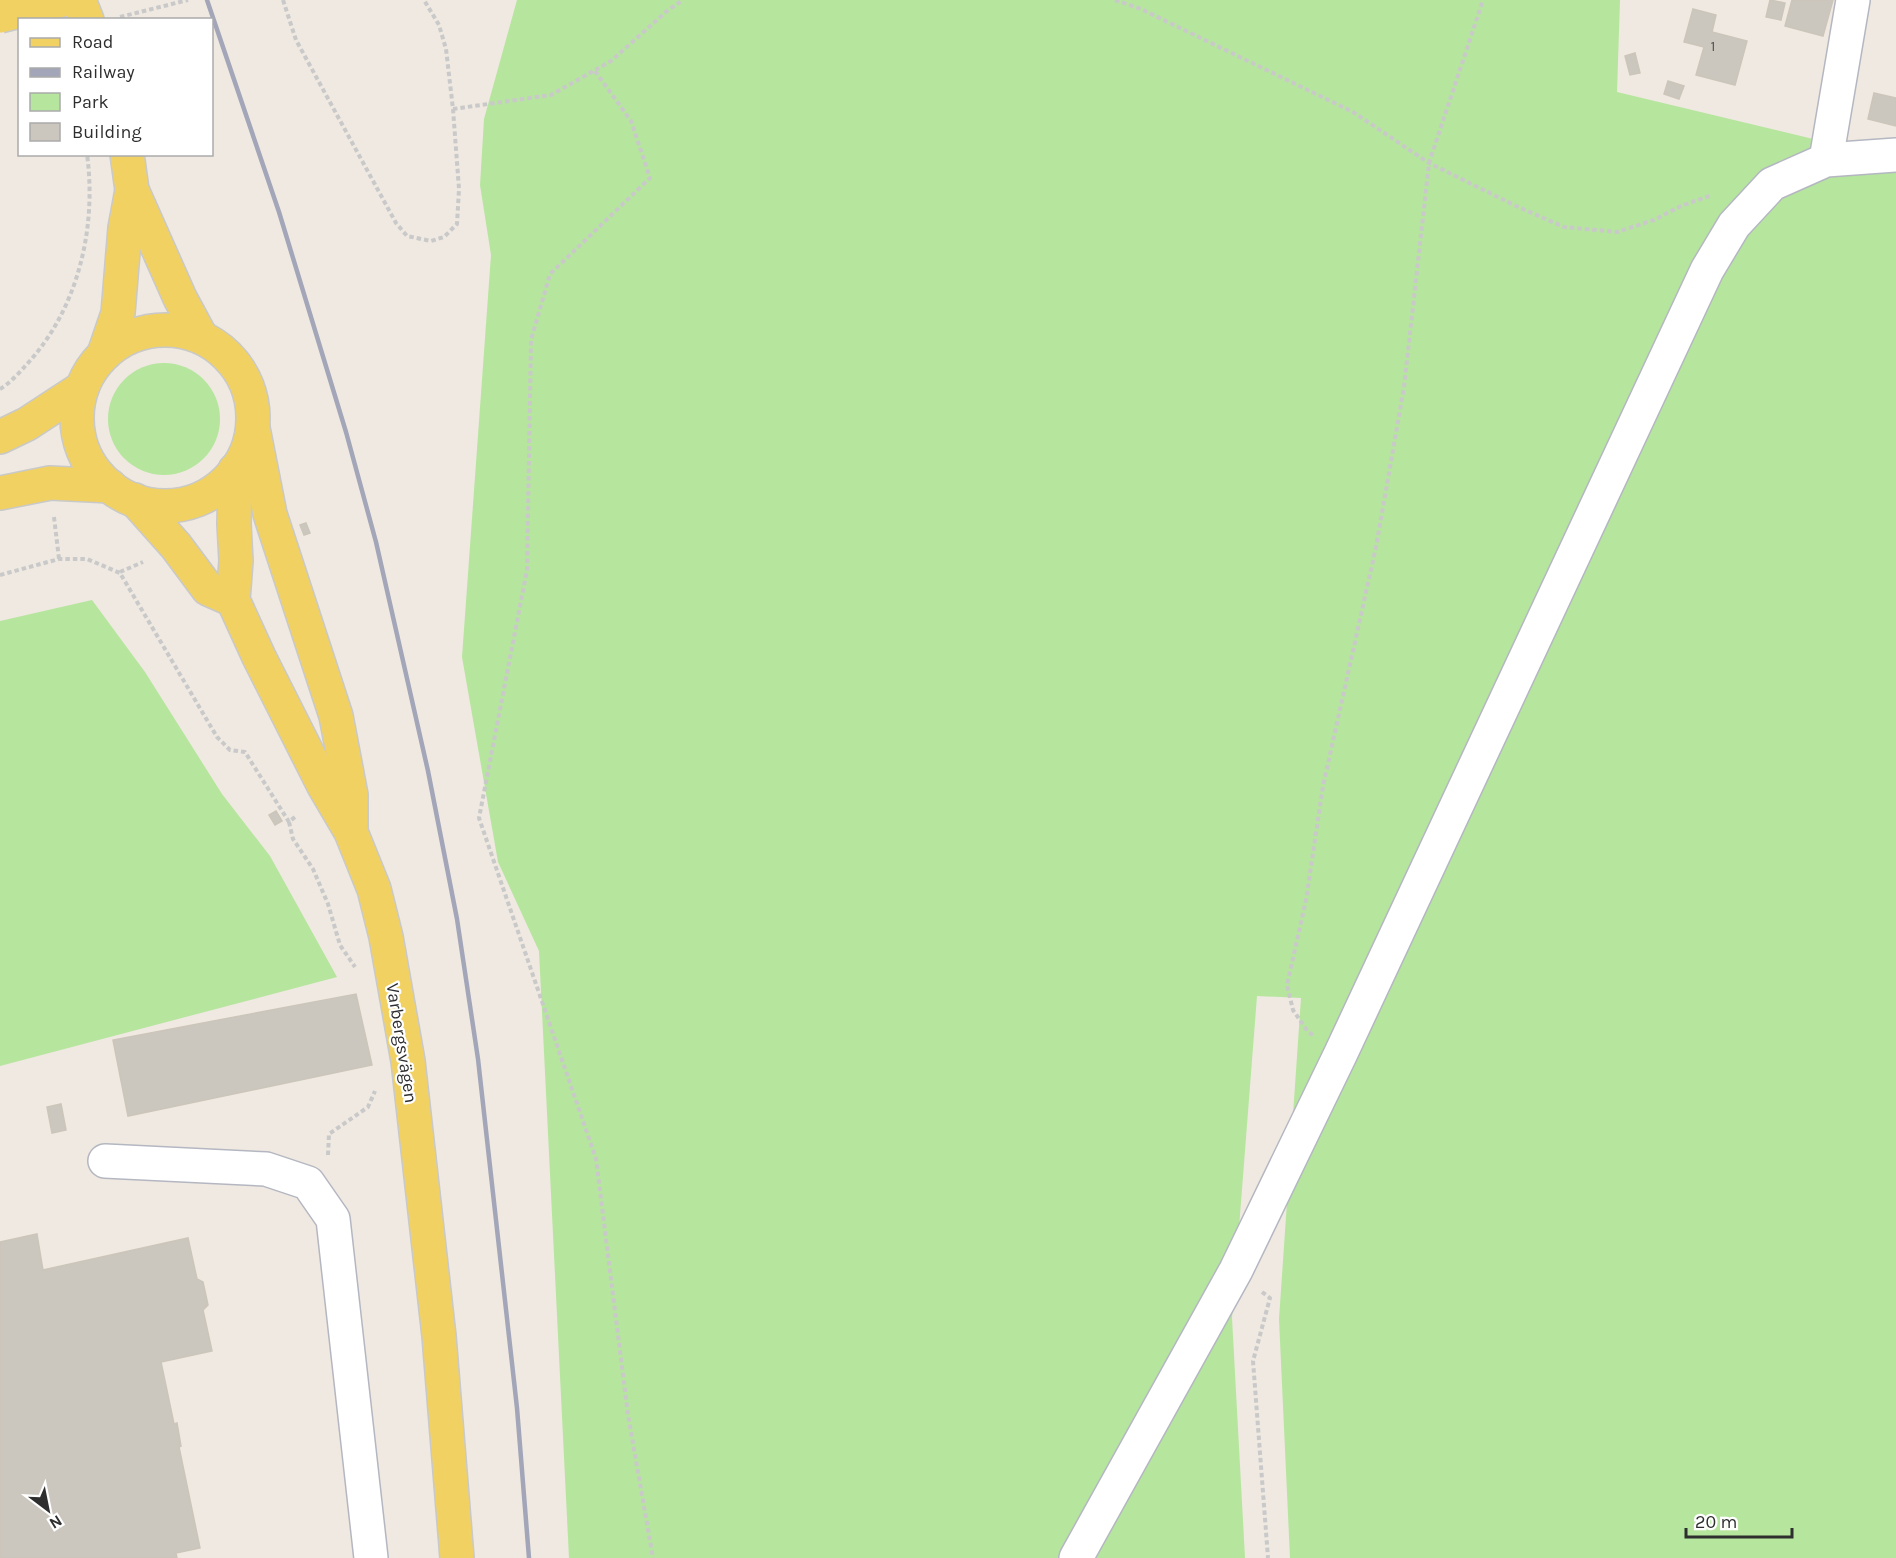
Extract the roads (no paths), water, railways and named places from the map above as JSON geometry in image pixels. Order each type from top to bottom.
[{"type":"main road","points":[[0,16],[62,0]]},
{"type":"main road","points":[[79,0],[86,18]]},
{"type":"main road","points":[[127,156],[132,190],[180,298],[201,337]]},
{"type":"main road","points":[[105,354],[118,313],[125,228],[132,190]]},
{"type":"main road","points":[[233,600],[208,588],[176,546],[122,493],[93,469],[82,447],[77,412],[82,388],[105,354],[129,338],[157,330],[172,330],[201,337],[224,352],[241,373],[251,399],[252,426],[270,514],[336,716],[351,795],[351,832]]},
{"type":"main road","points":[[0,437],[27,424],[82,388]]},
{"type":"main road","points":[[0,493],[50,483],[122,493],[163,505],[190,501],[203,497],[215,489],[235,470],[247,449],[252,426]]},
{"type":"main road","name":"Varbergsvägen","points":[[235,470],[236,561],[233,600],[324,786],[351,832],[374,889],[386,937],[408,1062],[440,1336],[457,1558]]},
{"type":"street","points":[[1826,160],[1853,0]]},
{"type":"street","points":[[1076,1558],[1236,1270],[1341,1053],[1707,270],[1734,225],[1772,184],[1826,160],[1896,155]]},
{"type":"street","points":[[105,1161],[266,1169],[308,1183],[333,1219],[371,1558]]},
{"type":"railway","points":[[207,0],[279,212],[346,432],[376,542],[428,771],[457,919],[478,1059],[517,1408],[529,1558]]}]
